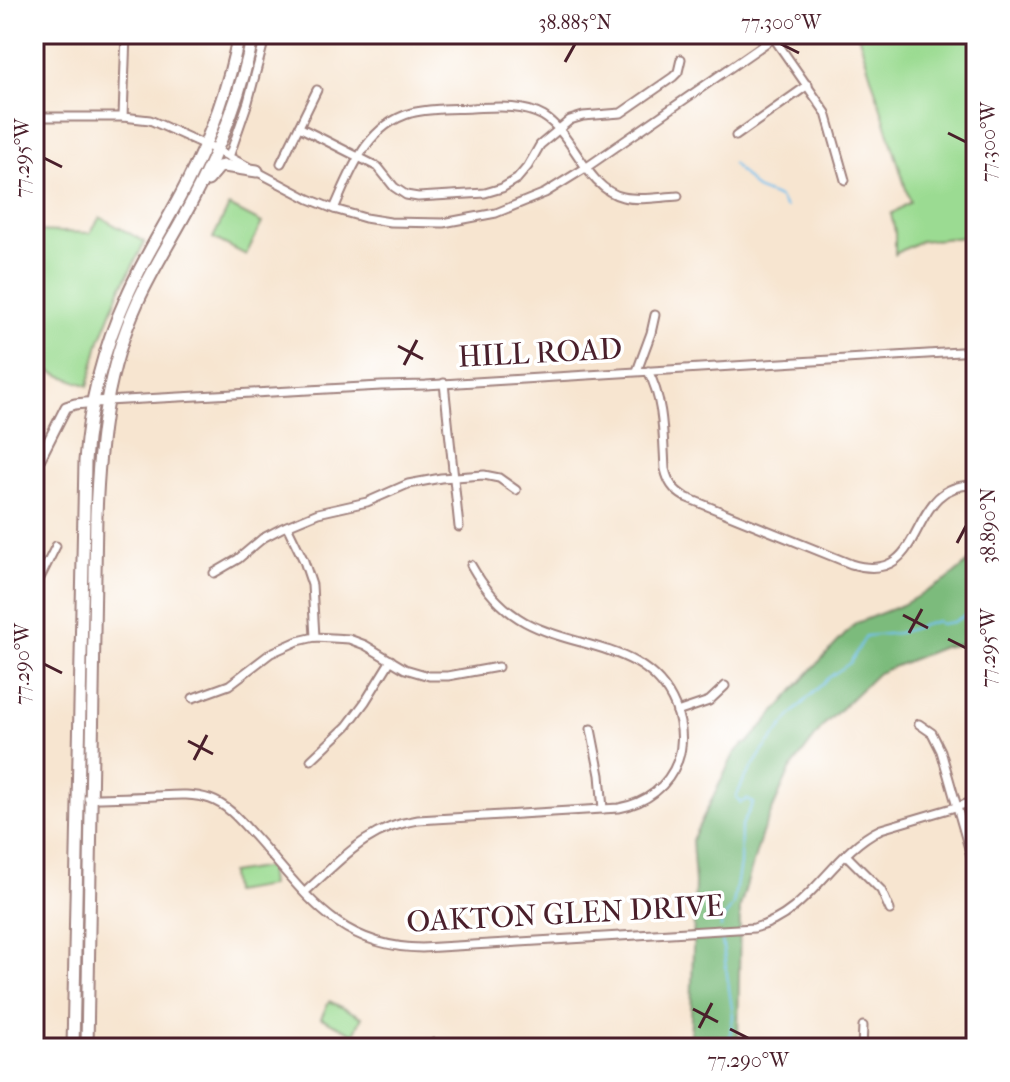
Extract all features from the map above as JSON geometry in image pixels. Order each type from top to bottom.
[{"type":"main road","points":[[87,1048],[98,456],[118,357],[137,302],[198,189],[239,34]]},
{"type":"main road","points":[[73,1048],[85,461],[92,403],[106,350],[127,296],[238,94],[253,34]]},
{"type":"main road","points":[[198,189],[219,167],[257,171]]},
{"type":"street","points":[[123,117],[126,34]]},
{"type":"street","points":[[229,157],[266,34]]},
{"type":"street","points":[[34,117],[150,120],[334,209],[390,222],[426,224],[462,221],[529,201],[558,186],[775,35],[826,113],[845,180]]},
{"type":"street","points":[[299,127],[378,167],[394,187],[411,196],[485,193],[517,179],[540,145],[558,130],[578,117],[621,113],[673,77],[678,72],[681,59]]},
{"type":"street","points":[[736,136],[808,85]]},
{"type":"street","points":[[281,163],[317,90]]},
{"type":"street","points":[[334,209],[369,140],[402,116],[422,111],[517,107],[543,117],[558,130],[603,187],[619,196],[678,196]]},
{"type":"street","points":[[637,371],[655,315]]},
{"type":"street","name":"HILL ROAD","points":[[107,401],[976,351]]},
{"type":"street","points":[[648,371],[659,398],[666,476],[674,489],[685,497],[851,564],[865,567],[885,565],[901,556],[912,542],[927,509],[939,496],[962,485],[976,485]]},
{"type":"street","points":[[444,383],[459,527]]},
{"type":"street","points":[[34,470],[66,407],[107,401]]},
{"type":"street","points":[[214,573],[238,559],[263,538],[287,526],[318,513],[367,502],[408,484],[477,475],[493,476],[516,490]]},
{"type":"street","points":[[287,526],[312,585],[315,637]]},
{"type":"street","points":[[34,590],[56,546]]},
{"type":"street","points":[[305,892],[366,838],[389,826],[403,822],[619,808],[649,797],[664,784],[676,765],[682,736],[677,712],[664,685],[644,666],[628,658],[525,622],[500,604],[481,584],[471,565]]},
{"type":"street","points":[[193,698],[229,685],[271,653],[315,637],[349,639],[405,669],[429,676],[448,676],[498,667]]},
{"type":"street","points":[[311,760],[347,726],[391,660]]},
{"type":"street","points":[[677,712],[709,701],[725,686]]},
{"type":"street","points":[[919,724],[932,733],[945,761],[976,873]]},
{"type":"street","points":[[591,729],[603,809]]},
{"type":"street","name":"OAKTON GLEN DRIVE","points":[[78,798],[188,795],[212,800],[234,814],[326,914],[352,932],[377,943],[404,948],[754,928],[787,913],[863,839],[881,829],[976,801]]},
{"type":"street","points":[[846,855],[881,890],[890,910]]},
{"type":"street","points":[[862,1048],[863,1026]]},
{"type":"green space","points":[[858,34],[976,34],[976,236],[920,241],[895,254],[891,214],[910,202]]},
{"type":"green space","points":[[229,206],[262,223],[246,255],[213,238]]},
{"type":"green space","points":[[100,217],[145,242],[120,290],[100,340],[88,386],[34,365],[34,231],[90,233]]},
{"type":"green space","points":[[976,559],[976,642],[943,647],[878,673],[825,724],[790,770],[762,833],[740,907],[738,1048],[690,1048],[695,883],[692,840],[734,754],[748,743],[856,623],[902,605],[947,580]]},
{"type":"green space","points":[[268,867],[270,886],[232,892],[230,873]]},
{"type":"green space","points":[[329,1001],[362,1017],[354,1034],[321,1018]]},
{"type":"waterway","points":[[732,163],[756,189],[779,198],[786,208]]},
{"type":"waterway","points":[[721,928],[733,905],[740,864],[741,827],[753,803],[747,799],[741,803],[736,797],[763,751],[795,711],[828,678],[850,663],[866,636],[898,633],[937,621],[940,624],[953,622],[976,611]]},
{"type":"waterway","points":[[722,940],[733,1016],[728,1048]]}]
